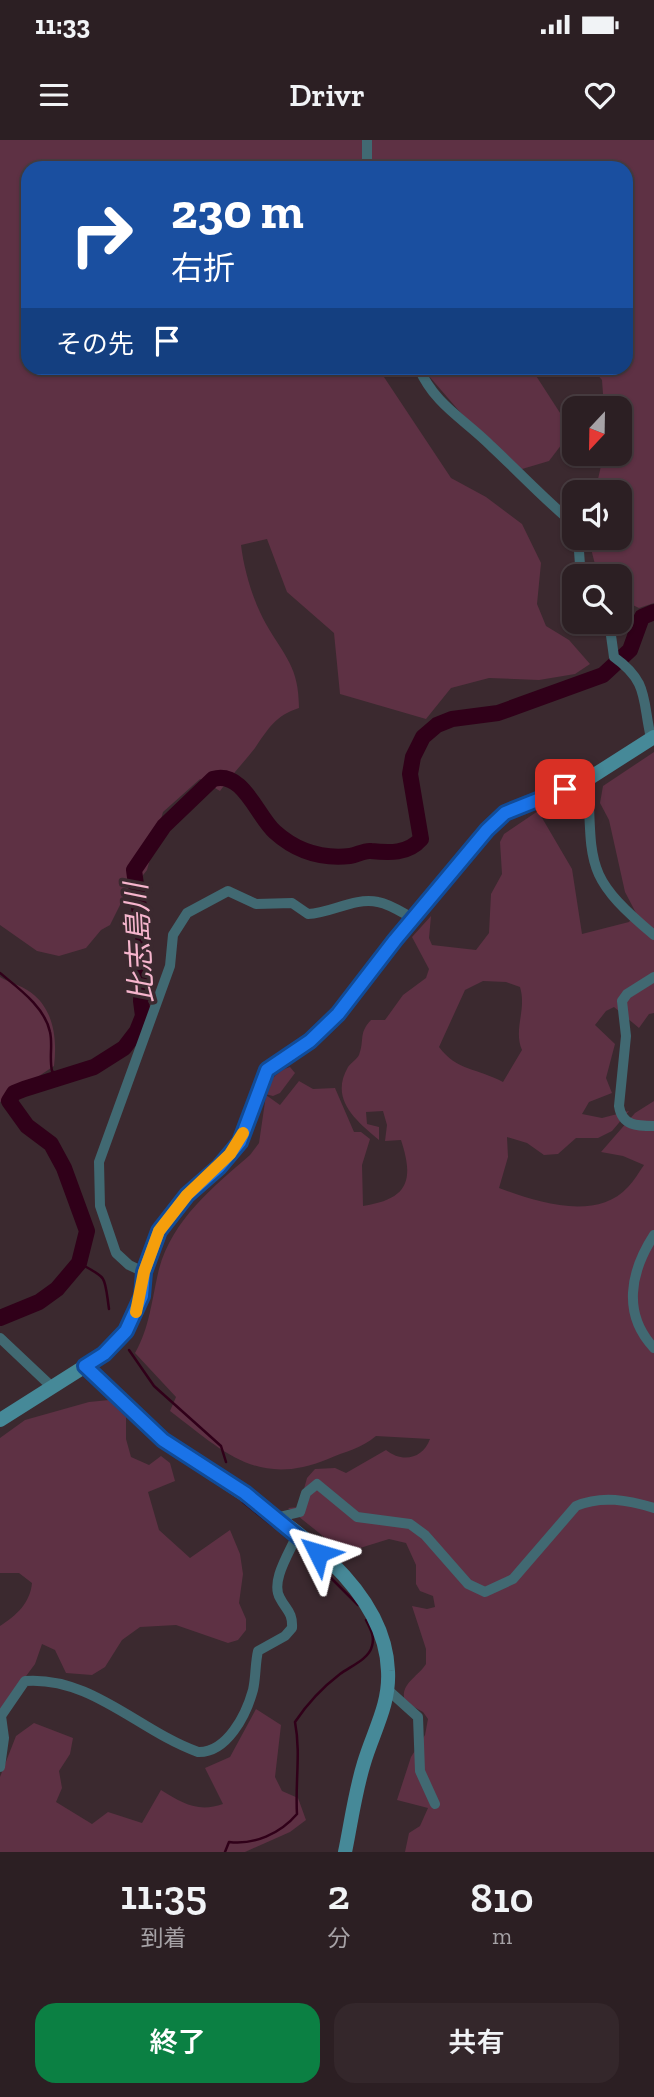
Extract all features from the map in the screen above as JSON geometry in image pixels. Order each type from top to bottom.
[{"type":"street","points":[[367,140],[367,161]]},
{"type":"street","points":[[423,375],[439,402],[490,444],[536,492],[562,514]]},
{"type":"street","points":[[0,1420],[104,1354],[126,1331],[142,1296],[150,1249],[172,1213],[240,1142],[267,1070],[310,1041],[338,1014],[487,830],[505,813],[588,779],[652,737],[641,683],[632,669],[614,657],[610,634]]},
{"type":"street","points":[[588,779],[591,852],[598,877],[617,904],[654,935]]},
{"type":"street","points":[[144,1272],[116,1253],[100,1206],[98,1177],[108,1133],[170,967],[173,935],[187,912],[228,891],[256,904],[292,903],[307,914],[329,913],[363,901],[380,902],[414,919]]},
{"type":"street","points":[[654,977],[627,994],[622,1001],[626,1036],[619,1106],[622,1117],[631,1125],[654,1126]]},
{"type":"street","points":[[654,1235],[637,1267],[632,1302],[638,1328],[654,1348]]},
{"type":"street","points":[[0,1338],[52,1387]]},
{"type":"street","points":[[85,1366],[163,1440],[245,1493],[297,1535],[350,1580],[372,1609],[384,1639],[388,1690],[385,1707],[364,1762],[345,1852]]},
{"type":"street","points":[[275,1518],[300,1512],[306,1493],[317,1484],[356,1517],[410,1524],[425,1535],[468,1584],[485,1592],[513,1579],[576,1506],[590,1500],[605,1499],[654,1508]]},
{"type":"street","points":[[0,1767],[4,1738],[1,1716],[25,1681],[47,1680],[90,1693],[198,1752],[212,1752],[221,1747],[248,1704],[258,1651],[285,1636],[292,1628],[290,1611],[278,1596],[276,1584],[297,1535]]},
{"type":"street","points":[[388,1690],[418,1717],[420,1771],[435,1804]]},
{"type":"shaded area","points":[[0,140],[654,140],[654,603],[639,608],[632,605],[632,564],[595,564],[591,550],[632,550],[632,480],[598,480],[601,466],[632,466],[632,396],[603,396],[602,380],[598,375],[633,375],[633,161],[21,161],[21,375],[383,375],[451,478],[486,497],[522,524],[541,563],[537,604],[546,626],[569,640],[590,664],[575,674],[539,680],[489,678],[451,688],[426,719],[340,694],[334,633],[287,592],[267,539],[241,545],[257,605],[294,672],[299,708],[273,724],[220,791],[200,779],[163,812],[147,870],[121,903],[110,925],[101,930],[86,948],[59,956],[37,951],[0,925]]},
{"type":"shaded area","points":[[428,375],[536,375],[562,416],[562,444],[549,461],[512,472]]},
{"type":"shaded area","points":[[654,752],[654,1013],[649,1014],[639,1028],[614,1007],[606,1011],[595,1025],[615,1044],[606,1078],[612,1093],[589,1102],[582,1114],[602,1118],[629,1111],[612,1131],[598,1138],[576,1138],[558,1154],[544,1155],[527,1143],[507,1137],[508,1157],[499,1188],[530,1199],[565,1206],[600,1204],[615,1198],[630,1185],[644,1165],[623,1156],[601,1152],[635,1113],[654,1101],[654,1852],[405,1852],[409,1833],[420,1826],[428,1808],[397,1800],[411,1757],[425,1735],[428,1719],[423,1712],[405,1702],[404,1696],[407,1685],[426,1664],[426,1649],[412,1606],[427,1609],[435,1607],[433,1596],[420,1591],[416,1584],[416,1565],[406,1543],[389,1539],[344,1553],[288,1508],[299,1507],[307,1478],[315,1469],[335,1468],[346,1473],[386,1450],[399,1457],[411,1457],[422,1451],[430,1439],[376,1436],[353,1449],[303,1467],[281,1470],[261,1467],[225,1452],[170,1411],[176,1397],[135,1353],[147,1323],[165,1251],[196,1206],[250,1155],[259,1143],[266,1095],[280,1105],[299,1081],[313,1089],[335,1088],[354,1132],[361,1132],[370,1139],[362,1165],[363,1206],[378,1203],[399,1193],[407,1177],[401,1140],[385,1141],[387,1125],[383,1111],[366,1112],[367,1124],[379,1127],[379,1140],[362,1125],[344,1100],[343,1079],[348,1067],[359,1055],[363,1033],[371,1020],[385,1020],[403,995],[426,978],[429,969],[412,937],[431,916],[429,938],[432,945],[476,950],[489,933],[491,894],[502,874],[500,842],[504,834],[538,811],[572,869],[582,934],[629,922],[636,913],[625,892],[609,820],[600,803],[603,786]],"holes":[[[483,981],[506,982],[520,987],[522,995],[519,1035],[522,1050],[503,1082],[460,1065],[439,1047],[465,990]]]},
{"type":"shaded area","points":[[0,977],[27,990],[41,1002],[53,1028],[55,1047],[54,1066],[0,1102]]},
{"type":"shaded area","points":[[290,1067],[295,1073],[280,1093],[273,1096],[265,1094],[274,1077]]},
{"type":"shaded area","points":[[109,1400],[126,1417],[126,1439],[131,1457],[149,1465],[161,1456],[170,1463],[175,1481],[148,1492],[159,1530],[190,1558],[230,1530],[240,1554],[243,1574],[239,1603],[246,1619],[246,1630],[238,1640],[228,1643],[176,1625],[140,1627],[122,1640],[105,1667],[92,1675],[66,1673],[55,1650],[42,1644],[35,1664],[0,1711],[0,1626],[22,1608],[29,1597],[32,1583],[19,1573],[0,1573],[0,1438],[25,1420],[89,1402]]},
{"type":"shaded area","points":[[256,1709],[281,1725],[275,1777],[282,1791],[298,1798],[306,1820],[290,1832],[245,1852],[0,1852],[0,1777],[16,1736],[34,1723],[73,1738],[70,1754],[59,1771],[62,1788],[56,1802],[92,1824],[108,1812],[142,1823],[161,1790],[183,1803],[198,1807],[223,1804],[205,1768],[230,1757]]},
{"type":"waterway","name":"比志島川","points":[[0,1318],[39,1302],[57,1289],[79,1263],[87,1231],[64,1168],[51,1144],[27,1126],[9,1101],[14,1093],[94,1067],[124,1048],[137,1031],[143,1016],[141,1001],[144,944],[134,870],[164,826],[213,779],[224,778],[241,788],[275,832],[301,849],[340,857],[368,851],[398,851],[410,847],[421,839],[410,774],[413,757],[423,737],[437,725],[452,719],[498,713],[603,675],[630,650],[642,617],[654,612]]},
{"type":"waterway","points":[[0,973],[43,1014],[51,1037],[52,1071],[61,1076]]},
{"type":"waterway","points":[[79,1263],[103,1279],[109,1309]]},
{"type":"waterway","points":[[129,1350],[154,1386],[221,1446],[226,1462]]},
{"type":"waterway","points":[[243,1502],[273,1526]]},
{"type":"waterway","points":[[310,1557],[358,1605]]},
{"type":"waterway","points":[[225,1852],[229,1842],[248,1842],[266,1837],[297,1814],[298,1745],[295,1722],[321,1690],[370,1651],[373,1642],[366,1620]]},
{"type":"slow traffic","points":[[136,1312],[142,1296],[142,1280],[150,1249],[159,1231],[187,1195],[219,1167],[240,1142],[243,1133]]},
{"type":"route","points":[[318,1553],[245,1493],[163,1440],[85,1366],[104,1354],[126,1331],[142,1296],[142,1280],[150,1249],[159,1231],[187,1195],[219,1167],[240,1142],[260,1082],[267,1070],[278,1060],[310,1041],[338,1014],[384,953],[487,830],[505,813],[539,797],[565,789]]}]
